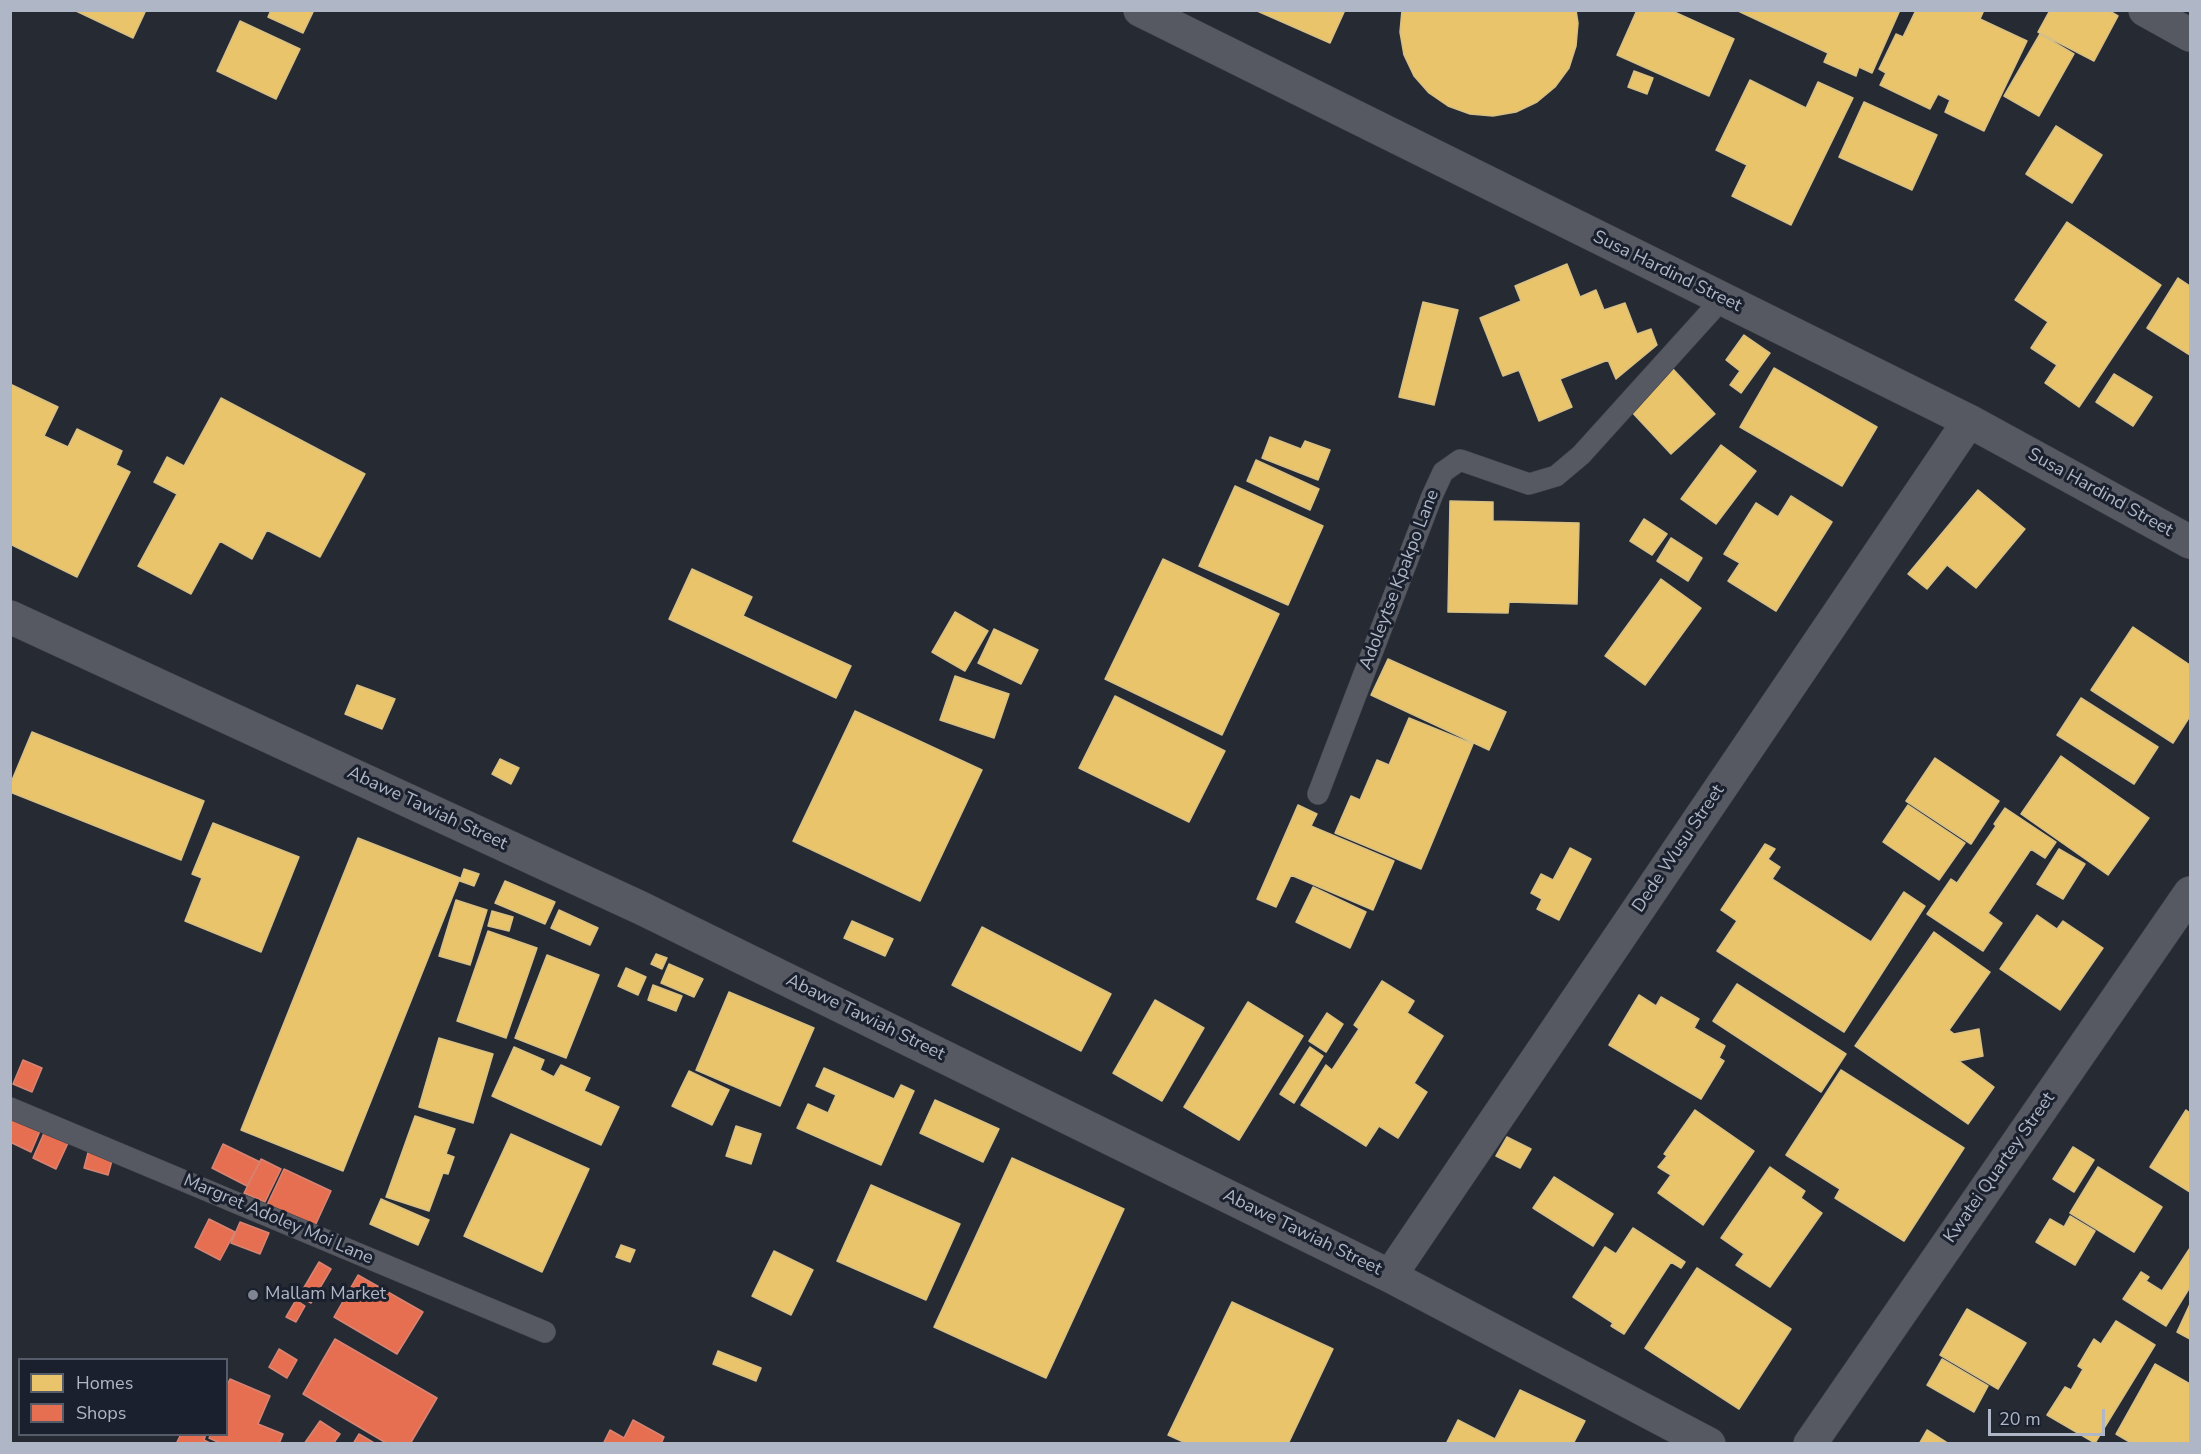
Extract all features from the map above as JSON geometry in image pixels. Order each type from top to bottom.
[{"type":"street","name":"Susa Hardind Street","points":[[1140,10],[1969,422],[2190,542]]},
{"type":"street","points":[[2145,10],[2190,36]]},
{"type":"street","name":"Dede Wusu Street","points":[[1390,1276],[1969,422]]},
{"type":"street","name":"Abawe Tawiah Street","points":[[10,617],[641,908],[1390,1276],[1709,1443]]},
{"type":"street","name":"Kwatei Quartey Street","points":[[1810,1443],[2190,893]]},
{"type":"lane","name":"Adoleytse Kpakpo Lane","points":[[1318,794],[1443,472],[1460,460],[1529,484],[1556,476],[1581,455],[1722,299]]},
{"type":"lane","name":"Margret Adoley Moi Lane","points":[[10,1108],[545,1332]]},
{"type":"building: Homes","points":[[74,10],[146,10],[133,38]]},
{"type":"building: Homes","points":[[271,10],[314,10],[303,33],[268,17]]},
{"type":"building: Homes","points":[[1255,10],[1345,10],[1330,43]]},
{"type":"building: Homes","points":[[1402,10],[1576,10],[1578,23],[1576,46],[1569,68],[1555,87],[1537,102],[1516,112],[1493,116],[1470,114],[1448,106],[1429,93],[1414,76],[1404,55],[1400,32]]},
{"type":"building: Homes","points":[[1637,10],[1670,10],[1734,39],[1709,96],[1617,55]]},
{"type":"building: Homes","points":[[1736,10],[1900,10],[1872,73],[1859,67],[1856,76],[1824,62],[1828,53]]},
{"type":"building: Homes","points":[[1916,10],[1984,10],[1980,19],[2027,41],[1984,131],[1945,112],[1950,100],[1938,94],[1930,109],[1880,85],[1886,73],[1879,69],[1896,34],[1903,37]]},
{"type":"building: Homes","points":[[2050,10],[2108,10],[2118,16],[2094,61],[2038,32]]},
{"type":"building: Homes","points":[[240,21],[300,49],[276,99],[217,71]]},
{"type":"building: Homes","points":[[2040,34],[2074,54],[2039,116],[2004,96]]},
{"type":"building: Homes","points":[[1634,71],[1653,78],[1647,94],[1628,87]]},
{"type":"building: Homes","points":[[1750,80],[1806,108],[1818,82],[1853,98],[1791,225],[1732,196],[1747,165],[1716,150]]},
{"type":"building: Homes","points":[[1864,102],[1937,135],[1912,190],[1839,157]]},
{"type":"building: Homes","points":[[2056,126],[2102,155],[2072,203],[2026,174]]},
{"type":"building: Homes","points":[[2067,222],[2161,285],[2079,407],[2045,383],[2057,365],[2031,348],[2048,322],[2015,300]]},
{"type":"building: Homes","points":[[1567,264],[1580,297],[1596,290],[1604,310],[1625,303],[1637,334],[1651,329],[1657,345],[1616,379],[1608,360],[1560,379],[1572,407],[1539,421],[1519,370],[1503,376],[1480,318],[1521,301],[1515,286]]},
{"type":"building: Homes","points":[[2178,278],[2190,286],[2190,355],[2147,328]]},
{"type":"building: Homes","points":[[1423,302],[1458,310],[1434,405],[1399,397]]},
{"type":"building: Homes","points":[[1744,335],[1770,353],[1741,393],[1730,385],[1740,371],[1726,360]]},
{"type":"building: Homes","points":[[1672,368],[1715,414],[1671,454],[1629,409]]},
{"type":"building: Homes","points":[[1774,368],[1877,427],[1842,486],[1740,427]]},
{"type":"building: Homes","points":[[2114,374],[2152,397],[2133,426],[2096,402]]},
{"type":"building: Homes","points":[[10,384],[58,407],[44,436],[68,447],[77,429],[122,451],[116,465],[130,472],[77,577],[10,544]]},
{"type":"building: Homes","points":[[221,398],[365,474],[320,557],[267,530],[252,559],[220,541],[191,594],[138,566],[177,494],[154,482],[167,457],[184,466]]},
{"type":"building: Homes","points":[[1270,437],[1301,449],[1305,441],[1330,450],[1318,480],[1262,458]]},
{"type":"building: Homes","points":[[1721,445],[1756,471],[1716,524],[1681,499]]},
{"type":"building: Homes","points":[[1256,460],[1319,489],[1310,510],[1247,481]]},
{"type":"building: Homes","points":[[1235,486],[1323,526],[1288,605],[1199,566]]},
{"type":"building: Homes","points":[[1978,490],[2025,529],[1976,588],[1947,565],[1927,589],[1908,574]]},
{"type":"building: Homes","points":[[1791,496],[1832,522],[1776,611],[1728,581],[1740,563],[1724,554],[1756,503],[1778,517]]},
{"type":"building: Homes","points":[[1450,501],[1493,502],[1493,521],[1579,523],[1577,604],[1509,602],[1508,613],[1448,612]]},
{"type":"building: Homes","points":[[1644,519],[1667,534],[1652,555],[1630,541]]},
{"type":"building: Homes","points":[[1671,538],[1702,558],[1688,581],[1657,561]]},
{"type":"building: Homes","points":[[1163,559],[1279,614],[1222,735],[1105,679]]},
{"type":"building: Homes","points":[[692,569],[752,597],[743,616],[851,666],[836,698],[669,619]]},
{"type":"building: Homes","points":[[1661,579],[1701,608],[1645,685],[1605,656]]},
{"type":"building: Homes","points":[[955,612],[988,631],[965,671],[932,652]]},
{"type":"building: Homes","points":[[2133,627],[2190,665],[2190,716],[2173,743],[2091,690]]},
{"type":"building: Homes","points":[[994,629],[1038,650],[1021,684],[978,663]]},
{"type":"building: Homes","points":[[1388,659],[1506,712],[1489,750],[1371,695]]},
{"type":"building: Homes","points":[[955,676],[1009,694],[994,738],[940,720]]},
{"type":"building: Homes","points":[[357,685],[395,699],[382,729],[345,714]]},
{"type":"building: Homes","points":[[1115,696],[1225,751],[1189,822],[1079,768]]},
{"type":"building: Homes","points":[[2081,698],[2158,747],[2134,784],[2057,735]]},
{"type":"building: Homes","points":[[855,711],[982,770],[920,901],[793,841]]},
{"type":"building: Homes","points":[[1409,718],[1473,744],[1421,869],[1335,833],[1351,796],[1360,800],[1377,760],[1389,765]]},
{"type":"building: Homes","points":[[32,732],[204,801],[181,860],[10,792],[10,785]]},
{"type":"building: Homes","points":[[2061,756],[2149,818],[2108,875],[2021,814]]},
{"type":"building: Homes","points":[[1935,758],[1999,801],[1971,844],[1906,801]]},
{"type":"building: Homes","points":[[500,759],[519,768],[511,784],[492,774]]},
{"type":"building: Homes","points":[[1298,805],[1317,814],[1311,826],[1394,861],[1373,910],[1291,875],[1276,907],[1257,899]]},
{"type":"building: Homes","points":[[1908,805],[1965,843],[1939,880],[1883,842]]},
{"type":"building: Homes","points":[[2005,808],[2056,842],[2045,858],[2031,849],[1988,913],[2002,923],[1983,951],[1927,914],[1951,879],[1957,883],[1996,826],[1994,824]]},
{"type":"building: Homes","points":[[213,823],[299,857],[261,952],[185,921],[202,878],[192,874]]},
{"type":"building: Homes","points":[[358,838],[460,878],[343,1171],[241,1130]]},
{"type":"building: Homes","points":[[1765,844],[1775,849],[1768,859],[1780,867],[1772,879],[1871,942],[1904,892],[1925,906],[1844,1032],[1717,951],[1737,921],[1721,910]]},
{"type":"building: Homes","points":[[1570,848],[1591,859],[1559,920],[1537,909],[1542,899],[1531,893],[1541,874],[1553,880]]},
{"type":"building: Homes","points":[[2059,849],[2085,864],[2063,899],[2037,884]]},
{"type":"building: Homes","points":[[464,869],[479,874],[474,886],[460,881]]},
{"type":"building: Homes","points":[[505,881],[555,902],[545,924],[495,903]]},
{"type":"building: Homes","points":[[1313,887],[1366,912],[1350,948],[1296,922]]},
{"type":"building: Homes","points":[[456,900],[487,910],[470,965],[439,956]]},
{"type":"building: Homes","points":[[559,910],[598,928],[590,945],[551,928]]},
{"type":"building: Homes","points":[[492,911],[513,917],[509,931],[488,926]]},
{"type":"building: Homes","points":[[2037,915],[2057,929],[2063,921],[2103,948],[2060,1010],[2000,969]]},
{"type":"building: Homes","points":[[852,921],[893,939],[885,956],[844,938]]},
{"type":"building: Homes","points":[[982,927],[1111,994],[1081,1051],[952,985]]},
{"type":"building: Homes","points":[[488,931],[537,948],[506,1038],[457,1021]]},
{"type":"building: Homes","points":[[1934,932],[1990,972],[1949,1030],[1954,1034],[1979,1029],[1983,1056],[1959,1061],[1994,1087],[1968,1124],[1855,1046]]},
{"type":"building: Homes","points":[[656,954],[667,958],[662,969],[651,964]]},
{"type":"building: Homes","points":[[547,955],[599,975],[566,1058],[515,1038]]},
{"type":"building: Homes","points":[[669,964],[703,979],[694,997],[661,983]]},
{"type":"building: Homes","points":[[626,968],[646,977],[638,995],[618,986]]},
{"type":"building: Homes","points":[[1382,981],[1414,1001],[1407,1013],[1443,1036],[1414,1083],[1427,1092],[1398,1138],[1379,1126],[1366,1146],[1301,1105],[1326,1065],[1332,1070],[1359,1029],[1354,1025]]},
{"type":"building: Homes","points":[[1737,984],[1846,1054],[1821,1092],[1713,1021]]},
{"type":"building: Homes","points":[[653,985],[682,996],[676,1011],[648,1000]]},
{"type":"building: Homes","points":[[729,992],[814,1028],[780,1106],[696,1070]]},
{"type":"building: Homes","points":[[1639,995],[1656,1006],[1661,997],[1699,1019],[1694,1028],[1725,1046],[1719,1058],[1724,1061],[1701,1099],[1609,1045]]},
{"type":"building: Homes","points":[[1155,1000],[1204,1028],[1162,1101],[1113,1073]]},
{"type":"building: Homes","points":[[1248,1002],[1303,1036],[1239,1140],[1184,1107]]},
{"type":"building: Homes","points":[[1327,1013],[1343,1024],[1326,1052],[1309,1041]]},
{"type":"building: Homes","points":[[439,1038],[493,1054],[473,1123],[419,1107]]},
{"type":"building: Homes","points":[[514,1047],[544,1060],[540,1070],[554,1077],[561,1065],[590,1078],[584,1091],[619,1107],[601,1145],[492,1096]]},
{"type":"building: Homes","points":[[1310,1047],[1323,1056],[1294,1103],[1280,1094]]},
{"type":"building: Homes","points":[[824,1068],[894,1099],[901,1085],[914,1091],[881,1165],[797,1128],[808,1104],[828,1113],[836,1095],[816,1086]]},
{"type":"building: Homes","points":[[1841,1070],[1964,1148],[1904,1241],[1835,1198],[1840,1189],[1786,1155]]},
{"type":"building: Homes","points":[[689,1071],[729,1090],[712,1125],[672,1106]]},
{"type":"building: Homes","points":[[935,1100],[999,1129],[983,1162],[920,1133]]},
{"type":"building: Homes","points":[[1695,1110],[1754,1151],[1703,1225],[1658,1193],[1671,1175],[1658,1167],[1667,1156],[1664,1154]]},
{"type":"building: Homes","points":[[2186,1110],[2190,1113],[2190,1192],[2150,1167]]},
{"type":"building: Homes","points":[[415,1116],[455,1129],[446,1154],[454,1157],[448,1174],[443,1173],[429,1211],[386,1197]]},
{"type":"building: Homes","points":[[736,1126],[761,1134],[751,1164],[726,1156]]},
{"type":"building: Homes","points":[[511,1134],[589,1169],[542,1272],[464,1236]]},
{"type":"building: Homes","points":[[1507,1137],[1531,1149],[1520,1168],[1496,1156]]},
{"type":"building: Homes","points":[[2073,1147],[2094,1160],[2074,1192],[2053,1179]]},
{"type":"building: Homes","points":[[1012,1158],[1124,1209],[1046,1378],[934,1327]]},
{"type":"building: Homes","points":[[1770,1167],[1805,1191],[1801,1198],[1822,1213],[1770,1287],[1736,1265],[1744,1254],[1721,1238]]},
{"type":"building: Homes","points":[[2098,1167],[2162,1207],[2134,1252],[2070,1213]]},
{"type":"building: Homes","points":[[1554,1177],[1613,1214],[1593,1246],[1533,1208]]},
{"type":"building: Homes","points":[[871,1185],[960,1224],[926,1300],[837,1261]]},
{"type":"building: Homes","points":[[381,1199],[429,1220],[418,1245],[370,1224]]},
{"type":"building: Homes","points":[[2070,1216],[2095,1231],[2075,1265],[2036,1242],[2050,1219],[2064,1227]]},
{"type":"building: Homes","points":[[1633,1228],[1685,1262],[1681,1268],[1671,1262],[1624,1334],[1611,1326],[1613,1323],[1573,1297],[1605,1247],[1616,1254]]},
{"type":"building: Homes","points":[[621,1245],[635,1250],[630,1262],[616,1257]]},
{"type":"building: Homes","points":[[2190,1248],[2190,1287],[2166,1326],[2123,1299],[2141,1272],[2149,1277],[2146,1281],[2162,1291]]},
{"type":"building: Homes","points":[[774,1251],[813,1270],[791,1315],[752,1296]]},
{"type":"building: Homes","points":[[1697,1268],[1791,1329],[1739,1409],[1645,1348]]},
{"type":"building: Homes","points":[[1232,1302],[1333,1349],[1288,1444],[1188,1444],[1168,1435]]},
{"type":"building: Homes","points":[[2190,1304],[2190,1339],[2177,1332]]},
{"type":"building: Homes","points":[[1967,1309],[2026,1343],[1998,1389],[1940,1355]]},
{"type":"building: Homes","points":[[2116,1321],[2155,1345],[2095,1443],[2047,1415],[2065,1387],[2071,1390],[2083,1369],[2078,1366],[2094,1339],[2101,1344]]},
{"type":"building: Homes","points":[[718,1351],[761,1368],[756,1381],[713,1364]]},
{"type":"building: Homes","points":[[1942,1359],[1988,1386],[1974,1412],[1927,1385]]},
{"type":"building: Homes","points":[[2155,1364],[2190,1384],[2190,1444],[2133,1444],[2116,1434]]},
{"type":"building: Homes","points":[[1520,1390],[1585,1421],[1573,1444],[1446,1444],[1458,1420],[1495,1439]]},
{"type":"building: Homes","points":[[1927,1430],[1949,1444],[1919,1444]]},
{"type":"building: Shops","points":[[23,1060],[42,1068],[32,1092],[13,1084]]},
{"type":"building: Shops","points":[[10,1109],[43,1124],[31,1152],[10,1142]]},
{"type":"building: Shops","points":[[44,1133],[68,1143],[56,1169],[33,1158]]},
{"type":"building: Shops","points":[[223,1144],[260,1162],[247,1186],[212,1168]]},
{"type":"building: Shops","points":[[89,1149],[113,1157],[108,1175],[84,1168]]},
{"type":"building: Shops","points":[[261,1159],[281,1169],[265,1202],[244,1193]]},
{"type":"building: Shops","points":[[284,1169],[331,1191],[314,1228],[267,1205]]},
{"type":"building: Shops","points":[[209,1219],[235,1232],[220,1260],[195,1247]]},
{"type":"building: Shops","points":[[240,1222],[269,1233],[260,1254],[231,1243]]},
{"type":"building: Shops","points":[[319,1262],[331,1269],[311,1303],[299,1296]]},
{"type":"building: Shops","points":[[358,1275],[423,1312],[397,1354],[334,1317]]},
{"type":"building: Shops","points":[[296,1300],[305,1306],[296,1322],[286,1317]]},
{"type":"building: Shops","points":[[335,1339],[437,1398],[410,1444],[388,1444],[303,1394]]},
{"type":"building: Shops","points":[[279,1349],[297,1360],[287,1378],[269,1367]]},
{"type":"building: Shops","points":[[230,1379],[270,1396],[258,1424],[283,1434],[279,1444],[212,1444],[204,1440],[205,1436],[228,1436],[228,1383]]},
{"type":"building: Shops","points":[[633,1420],[664,1437],[661,1444],[603,1444],[610,1430],[624,1438]]},
{"type":"building: Shops","points":[[320,1421],[340,1434],[333,1444],[304,1444]]},
{"type":"building: Shops","points":[[359,1434],[376,1444],[353,1444]]},
{"type":"building: Shops","points":[[180,1436],[210,1436],[209,1438],[222,1444],[176,1444]]},
{"type":"place","name":"Mallam Market","points":[[253,1295]]}]
